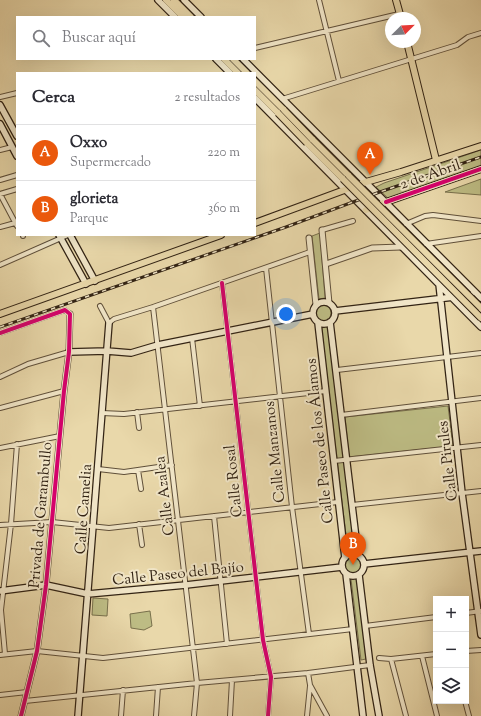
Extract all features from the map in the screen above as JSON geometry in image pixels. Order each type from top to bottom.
[{"type":"main road","points":[[158,0],[174,16]]},
{"type":"main road","points":[[166,0],[182,16]]},
{"type":"main road","points":[[174,0],[190,16]]},
{"type":"main road","points":[[184,0],[200,16]]},
{"type":"main road","points":[[396,0],[399,12]]},
{"type":"main road","points":[[408,48],[436,160]]},
{"type":"main road","points":[[217,60],[229,72]]},
{"type":"main road","points":[[225,60],[237,72]]},
{"type":"main road","points":[[234,60],[246,72]]},
{"type":"main road","points":[[244,60],[256,72]]},
{"type":"main road","points":[[256,72],[426,244],[480,295]]},
{"type":"main road","points":[[256,82],[279,114],[292,136],[481,327]]},
{"type":"main road","points":[[256,91],[279,114],[310,141],[481,318]]},
{"type":"main road","points":[[256,99],[279,114]]},
{"type":"main road","points":[[0,105],[16,134]]},
{"type":"main road","points":[[0,124],[16,154]]},
{"type":"main road","points":[[256,223],[366,182],[481,146]]},
{"type":"main road","name":"2 de Abril","points":[[366,210],[481,169]]},
{"type":"main road","points":[[346,178],[481,308]]},
{"type":"main road","points":[[70,236],[96,281]]},
{"type":"main road","points":[[0,314],[96,281],[218,236]]},
{"type":"main road","points":[[60,237],[86,284]]},
{"type":"main road","name":"Calle Pirules","points":[[440,285],[440,298],[462,493],[479,611],[481,635]]},
{"type":"main road","points":[[335,311],[440,298],[480,295]]},
{"type":"main road","points":[[324,302],[329,303],[333,306],[335,311],[334,317],[330,322],[324,324],[318,323],[314,319],[313,309],[316,305],[324,302]]},
{"type":"main road","points":[[69,352],[107,350],[131,353],[158,345],[313,314]]},
{"type":"main road","name":"Calle Paseo de los Álamos","points":[[330,322],[358,556]]},
{"type":"main road","name":"Calle Camelia","points":[[78,716],[109,323]]},
{"type":"main road","name":"Calle Paseo de los Álamos","points":[[318,323],[344,558]]},
{"type":"main road","points":[[364,564],[481,551]]},
{"type":"main road","points":[[346,574],[352,576],[359,575],[363,570],[364,564],[362,559],[353,554],[349,555],[344,558],[342,567],[346,574],[363,716]]},
{"type":"main road","name":"Calle Paseo del Bajío","points":[[46,585],[88,594],[186,585],[342,567]]},
{"type":"main road","points":[[359,575],[370,665],[379,716]]},
{"type":"main road","points":[[1,591],[46,585]]},
{"type":"street","points":[[319,0],[339,81]]},
{"type":"street","points":[[256,48],[385,19]]},
{"type":"street","points":[[282,99],[457,45],[468,37],[481,33]]},
{"type":"street","points":[[0,97],[16,92]]},
{"type":"street","points":[[279,114],[283,120],[287,118],[291,114],[290,106]]},
{"type":"street","points":[[292,136],[292,132],[296,125],[306,123]]},
{"type":"street","points":[[0,150],[12,147]]},
{"type":"street","points":[[335,179],[348,179],[354,175],[355,171]]},
{"type":"street","points":[[0,180],[16,175]]},
{"type":"street","points":[[0,227],[16,224],[0,194],[16,189]]},
{"type":"street","points":[[384,247],[392,237],[391,232],[395,226],[406,224],[425,216],[433,215],[481,221]]},
{"type":"street","points":[[329,303],[322,230],[353,221]]},
{"type":"street","points":[[426,244],[481,236]]},
{"type":"street","points":[[0,266],[60,237]]},
{"type":"street","points":[[309,238],[316,305]]},
{"type":"street","points":[[326,264],[372,248],[401,247]]},
{"type":"street","points":[[100,306],[109,323],[114,319],[153,307],[310,252]]},
{"type":"street","name":"Calle Manzanos","points":[[266,268],[292,507],[308,634]]},
{"type":"street","points":[[440,285],[446,286],[451,284],[456,278],[457,274]]},
{"type":"street","name":"Calle Rosal","points":[[222,283],[249,512],[255,577],[263,640],[271,677],[268,716]]},
{"type":"street","name":"Calle Azalea","points":[[153,307],[197,683],[194,716]]},
{"type":"street","points":[[0,333],[64,310],[70,314]]},
{"type":"street","name":"Privada de Garambullo","points":[[21,716],[37,651],[46,585],[69,352],[70,314]]},
{"type":"street","points":[[192,338],[200,406]]},
{"type":"street","points":[[0,377],[28,364],[69,352]]},
{"type":"street","points":[[336,370],[481,353]]},
{"type":"street","points":[[0,408],[64,391]]},
{"type":"street","points":[[102,413],[124,414],[326,391]]},
{"type":"street","points":[[341,415],[481,398]]},
{"type":"street","points":[[137,412],[139,428]]},
{"type":"street","points":[[0,448],[60,436]]},
{"type":"street","points":[[17,444],[11,524],[1,591],[2,655],[37,651],[103,658],[353,629]]},
{"type":"street","points":[[334,461],[481,445]]},
{"type":"street","points":[[98,469],[124,472],[172,465]]},
{"type":"street","points":[[138,470],[141,489]]},
{"type":"street","points":[[352,505],[481,491]]},
{"type":"street","points":[[0,525],[52,522],[108,528],[338,502]]},
{"type":"street","points":[[214,516],[227,644]]},
{"type":"street","points":[[139,524],[142,545]]},
{"type":"street","points":[[469,613],[479,611]]},
{"type":"street","points":[[365,626],[433,617]]},
{"type":"street","points":[[469,651],[481,650]]},
{"type":"street","points":[[379,658],[390,659],[433,654]]},
{"type":"street","points":[[422,656],[437,716]]},
{"type":"street","points":[[390,659],[406,716]]},
{"type":"street","points":[[25,701],[123,690],[271,677],[370,665]]},
{"type":"street","points":[[307,716],[310,685],[308,673]]},
{"type":"street","points":[[230,716],[232,680]]},
{"type":"street","points":[[310,685],[327,716]]},
{"type":"street","points":[[156,716],[158,687]]},
{"type":"street","points":[[121,716],[123,690]]},
{"type":"street","points":[[0,695],[27,692]]},
{"type":"street","points":[[466,704],[469,716]]},
{"type":"shaded area","points":[[481,150],[481,167],[389,199],[376,187],[384,183]]},
{"type":"shaded area","points":[[481,179],[481,195],[445,192]]},
{"type":"shaded area","points":[[320,233],[325,298],[319,299],[312,236]]},
{"type":"shaded area","points":[[323,305],[329,307],[331,313],[329,319],[323,321],[317,319],[315,313],[317,307]]},
{"type":"shaded area","points":[[321,325],[329,325],[356,550],[348,552]]},
{"type":"shaded area","points":[[448,406],[453,446],[349,457],[345,417]]},
{"type":"shaded area","points":[[353,557],[360,562],[361,565],[356,572],[353,573],[346,568],[345,565],[350,558]]},
{"type":"shaded area","points":[[357,578],[366,659],[361,660],[351,579]]},
{"type":"shaded area","points":[[93,598],[108,599],[107,616],[92,615]]},
{"type":"shaded area","points":[[150,611],[152,626],[144,630],[131,628],[130,614]]},
{"type":"railway","points":[[0,327],[481,157]]},
{"type":"cycle path","points":[[386,202],[481,169]]},
{"type":"cycle path","points":[[222,283],[263,640],[271,677],[268,716]]},
{"type":"cycle path","points":[[0,333],[65,310],[70,314],[69,352],[46,585],[37,651],[21,716]]},
{"type":"place","name":"Oxxo","points":[[370,175]]},
{"type":"place","name":"glorieta","points":[[353,565]]}]
